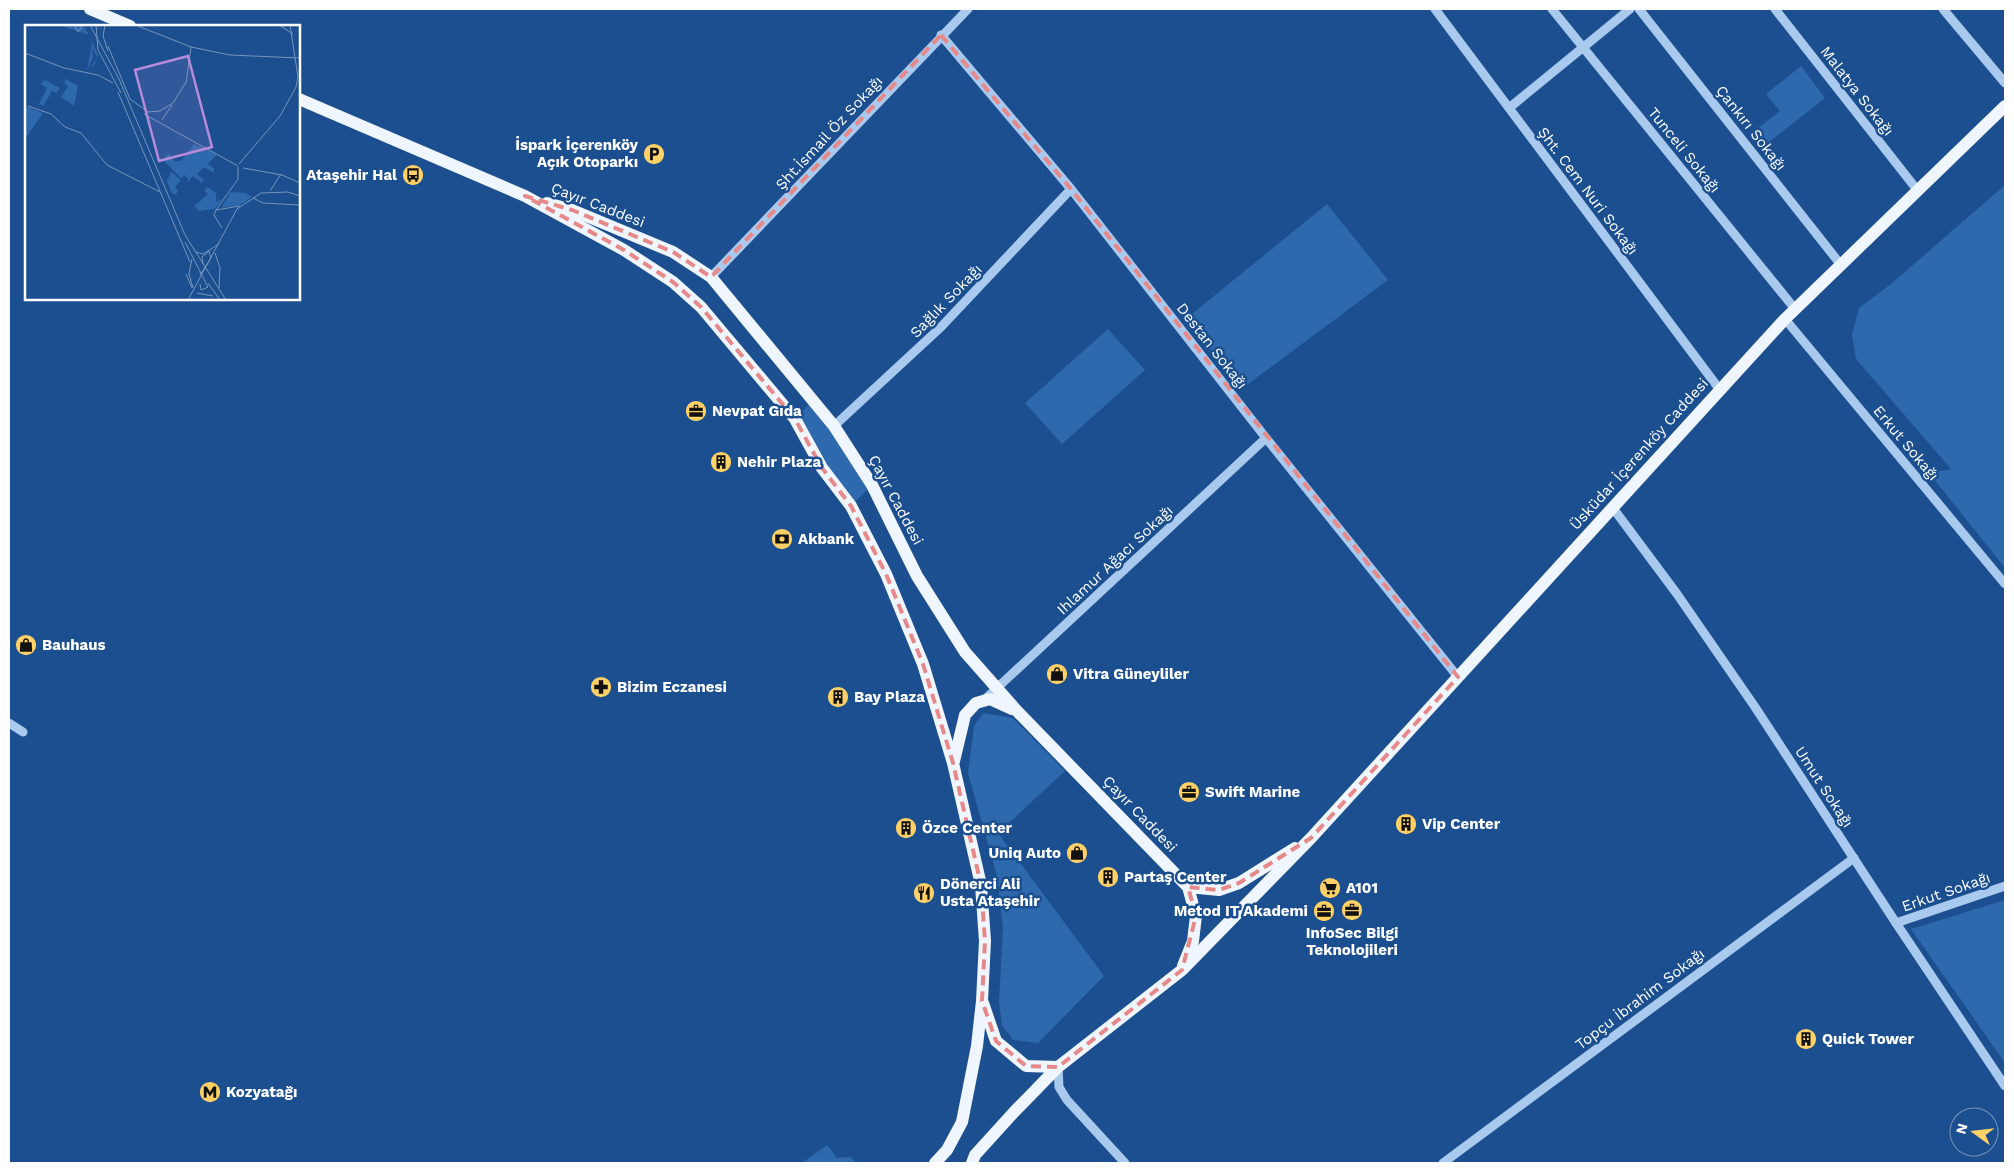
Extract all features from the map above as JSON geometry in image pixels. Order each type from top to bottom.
[{"type":"main road","points":[[90,9],[128,25]]},
{"type":"main road","name":"Çayır Caddesi","points":[[300,99],[525,196],[624,250],[673,282],[701,308],[795,419],[822,468],[851,506],[886,574],[923,664],[953,763],[981,885],[985,941],[982,1001],[976,1046],[962,1122],[947,1150],[935,1163]]},
{"type":"main road","name":"Üsküdar İçerenköy Caddesi","points":[[972,1163],[975,1155],[1058,1067],[1182,970],[1312,838],[1785,319],[2005,106]]},
{"type":"main road","name":"Çayır Caddesi","points":[[525,196],[572,210],[673,252],[711,277],[834,426],[872,485],[917,576],[965,652],[1017,711],[1188,887]]},
{"type":"main road","points":[[953,763],[960,727],[965,715],[976,703],[990,699],[1017,711]]},
{"type":"main road","name":"Üsküdar İçerenköy Caddesi","points":[[1188,887],[1219,890],[1239,883],[1312,838]]},
{"type":"main road","points":[[1182,970],[1193,941],[1196,916],[1188,887]]},
{"type":"main road","points":[[982,1001],[996,1041],[1026,1066],[1058,1067]]},
{"type":"street","name":"Şht.İsmail Öz Sokağı","points":[[711,277],[968,9]]},
{"type":"street","name":"Şht. Cem Nuri Sokağı","points":[[1435,9],[1720,390]]},
{"type":"street","name":"Tunceli Sokağı","points":[[1552,9],[1795,309]]},
{"type":"street","points":[[1509,108],[1630,9]]},
{"type":"street","name":"Çankırı Sokağı","points":[[1639,9],[1841,265]]},
{"type":"street","name":"Malatya Sokağı","points":[[1775,9],[1918,191]]},
{"type":"street","points":[[1943,9],[2005,83]]},
{"type":"street","name":"Destan Sokağı","points":[[941,35],[1071,189],[1266,438],[1458,677]]},
{"type":"street","name":"Sağlık Sokağı","points":[[834,426],[941,327],[1071,189]]},
{"type":"street","name":"Erkut Sokağı","points":[[1785,319],[2005,584]]},
{"type":"street","name":"Ihlamur Ağacı Sokağı","points":[[982,702],[1266,438]]},
{"type":"street","name":"Umut Sokağı","points":[[1613,508],[1677,594],[1755,707],[2005,1086]]},
{"type":"street","points":[[9,723],[23,732]]},
{"type":"street","name":"Topçu İbrahim Sokağı","points":[[1443,1163],[1854,858]]},
{"type":"street","name":"Erkut Sokağı","points":[[1896,923],[2005,886]]},
{"type":"street","points":[[1058,1067],[1059,1087],[1067,1100],[1125,1163]]},
{"type":"highlighted area","points":[[941,35],[1071,189],[1458,677],[1311,838],[1239,883],[1219,890],[1188,887],[1196,916],[1182,970],[1058,1067],[1026,1066],[996,1041],[982,1001],[985,941],[981,885],[953,763],[923,664],[886,574],[851,506],[822,468],[795,419],[701,307],[673,282],[624,250],[525,196],[572,210],[673,252],[711,277]]},
{"type":"shaded area","points":[[1801,66],[1825,98],[1768,143],[1757,129],[1780,111],[1766,94]]},
{"type":"shaded area","points":[[2005,185],[2005,568],[1929,473],[1951,469],[1856,359],[1852,335],[1859,308],[1891,284]]},
{"type":"shaded area","points":[[1327,204],[1388,280],[1240,390],[1187,318]]},
{"type":"shaded area","points":[[1108,329],[1145,370],[1062,444],[1025,403]]},
{"type":"shaded area","points":[[812,401],[872,485],[851,506],[795,419]]},
{"type":"shaded area","points":[[983,713],[1013,718],[1065,771],[998,833],[1104,976],[1038,1043],[1013,1040],[1002,1025],[999,1001],[1003,929],[997,876],[968,773],[974,726]]},
{"type":"shaded area","points":[[2005,900],[2005,1063],[1911,929]]},
{"type":"shaded area","points":[[827,1145],[837,1158],[851,1157],[856,1163],[802,1163]]},
{"type":"place","name":"İspark İçerenköy Açık Otoparkı","points":[[654,154]]},
{"type":"place","name":"Ataşehir Hal","points":[[413,175]]},
{"type":"place","name":"Nevpat Gıda","points":[[696,411]]},
{"type":"place","name":"Nehir Plaza","points":[[721,462]]},
{"type":"place","name":"Akbank","points":[[782,539]]},
{"type":"place","name":"Bauhaus","points":[[26,645]]},
{"type":"place","name":"Vitra Güneyliler","points":[[1057,674]]},
{"type":"place","name":"Bizim Eczanesi","points":[[601,687]]},
{"type":"place","name":"Bay Plaza","points":[[838,697]]},
{"type":"place","name":"Swift Marine","points":[[1189,792]]},
{"type":"place","name":"Vip Center","points":[[1406,824]]},
{"type":"place","name":"Özce Center","points":[[906,828]]},
{"type":"place","name":"Uniq Auto","points":[[1077,853]]},
{"type":"place","name":"Partaş Center","points":[[1108,877]]},
{"type":"place","name":"A101","points":[[1330,888]]},
{"type":"place","name":"Dönerci Ali Usta Ataşehir","points":[[924,893]]},
{"type":"place","name":"InfoSec Bilgi Teknolojileri","points":[[1352,910]]},
{"type":"place","name":"Metod IT Akademi","points":[[1324,911]]},
{"type":"place","name":"Quick Tower","points":[[1806,1039]]},
{"type":"place","name":"Kozyatağı","points":[[210,1092]]}]
